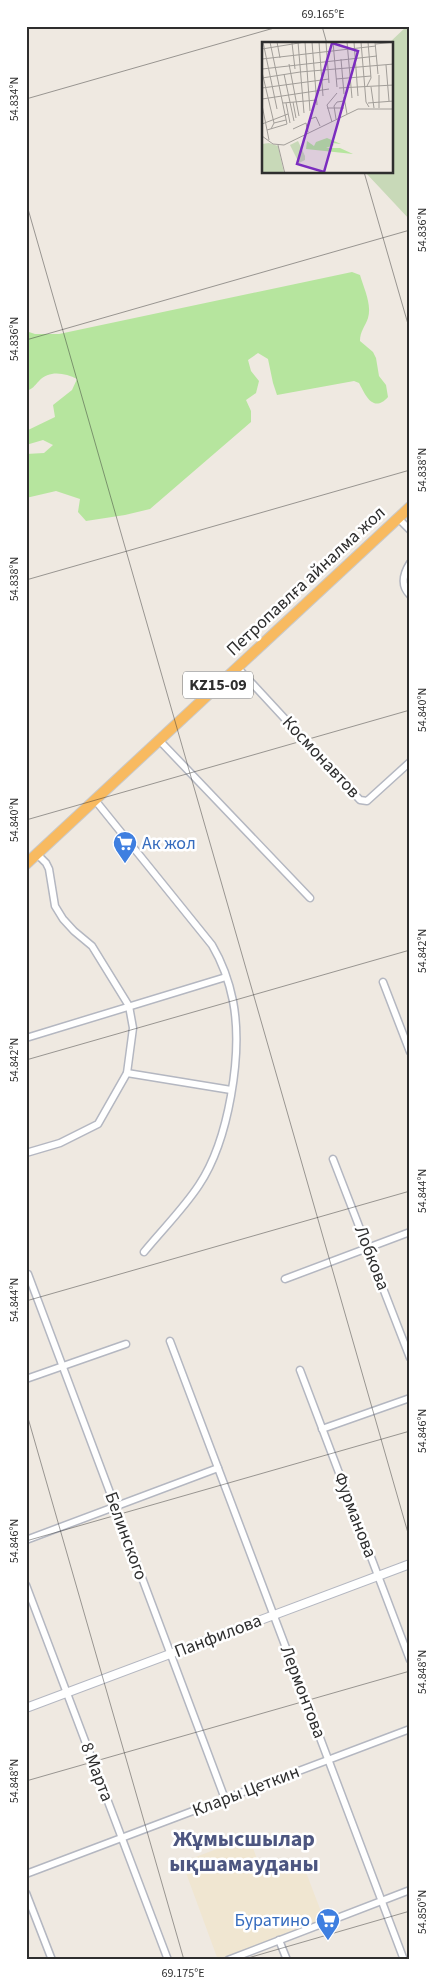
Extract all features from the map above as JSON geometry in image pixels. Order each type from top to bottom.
[{"type":"highway","name":"Петропавлға айналма жол","points":[[26,864],[410,507]]},
{"type":"street","points":[[398,518],[410,530]]},
{"type":"street","points":[[410,564],[405,571],[403,581],[406,591],[410,595]]},
{"type":"street","name":"Космонавтов","points":[[237,667],[360,800],[367,801],[410,762]]},
{"type":"street","points":[[159,740],[310,898]]},
{"type":"street","points":[[94,800],[201,930],[221,960],[233,1001],[236,1027],[231,1090],[226,1122],[212,1160],[200,1184],[144,1252]]},
{"type":"street","points":[[26,1153],[60,1143],[98,1124],[127,1073],[133,1033],[129,1006],[92,946],[74,931],[55,906],[49,870],[46,863],[37,854]]},
{"type":"street","points":[[26,1038],[226,977]]},
{"type":"street","points":[[383,982],[410,1052]]},
{"type":"street","points":[[127,1073],[231,1090]]},
{"type":"street","name":"Лобкова","points":[[333,1159],[410,1358]]},
{"type":"street","points":[[285,1279],[410,1232]]},
{"type":"street","name":"Белинского","points":[[28,1274],[224,1799]]},
{"type":"street","name":"Лермонтова","points":[[170,1341],[404,1960]]},
{"type":"street","points":[[26,1379],[126,1344]]},
{"type":"street","name":"Фурманова","points":[[300,1370],[410,1660]]},
{"type":"street","points":[[322,1429],[410,1398]]},
{"type":"street","points":[[26,1540],[218,1468]]},
{"type":"street","name":"Панфилова","points":[[26,1708],[410,1564]]},
{"type":"street","name":"8 Марта","points":[[26,1585],[168,1960]]},
{"type":"street","name":"Клары Цеткин","points":[[26,1874],[410,1729]]},
{"type":"street","points":[[228,1960],[410,1890]]},
{"type":"street","points":[[26,1893],[52,1960]]},
{"type":"street","points":[[280,1940],[287,1960]]},
{"type":"shaded area","points":[[249,1837],[264,1878],[298,1865],[304,1867],[325,1922],[228,1960],[218,1960],[182,1862]]},
{"type":"green space","points":[[407,26],[410,26],[410,220],[367,174],[394,174],[394,42],[390,42]]},
{"type":"green space","points":[[352,272],[360,275],[367,296],[369,313],[360,341],[373,352],[376,358],[379,376],[386,385],[388,397],[383,402],[374,403],[367,397],[359,383],[354,381],[277,395],[268,359],[258,353],[248,360],[251,371],[259,381],[256,393],[246,400],[251,411],[251,422],[150,509],[86,521],[78,512],[80,499],[56,491],[26,498],[26,454],[44,453],[53,445],[43,440],[26,445],[26,431],[55,417],[53,405],[72,390],[77,379],[62,374],[47,375],[26,391],[26,331],[35,334],[59,334]]},
{"type":"place","name":"Ак жол","points":[[125,864]]},
{"type":"place","name":"Буратино","points":[[328,1941]]},
{"type":"district","name":"Жұмысшылар ықшамауданы","points":[[244,1852]]}]
